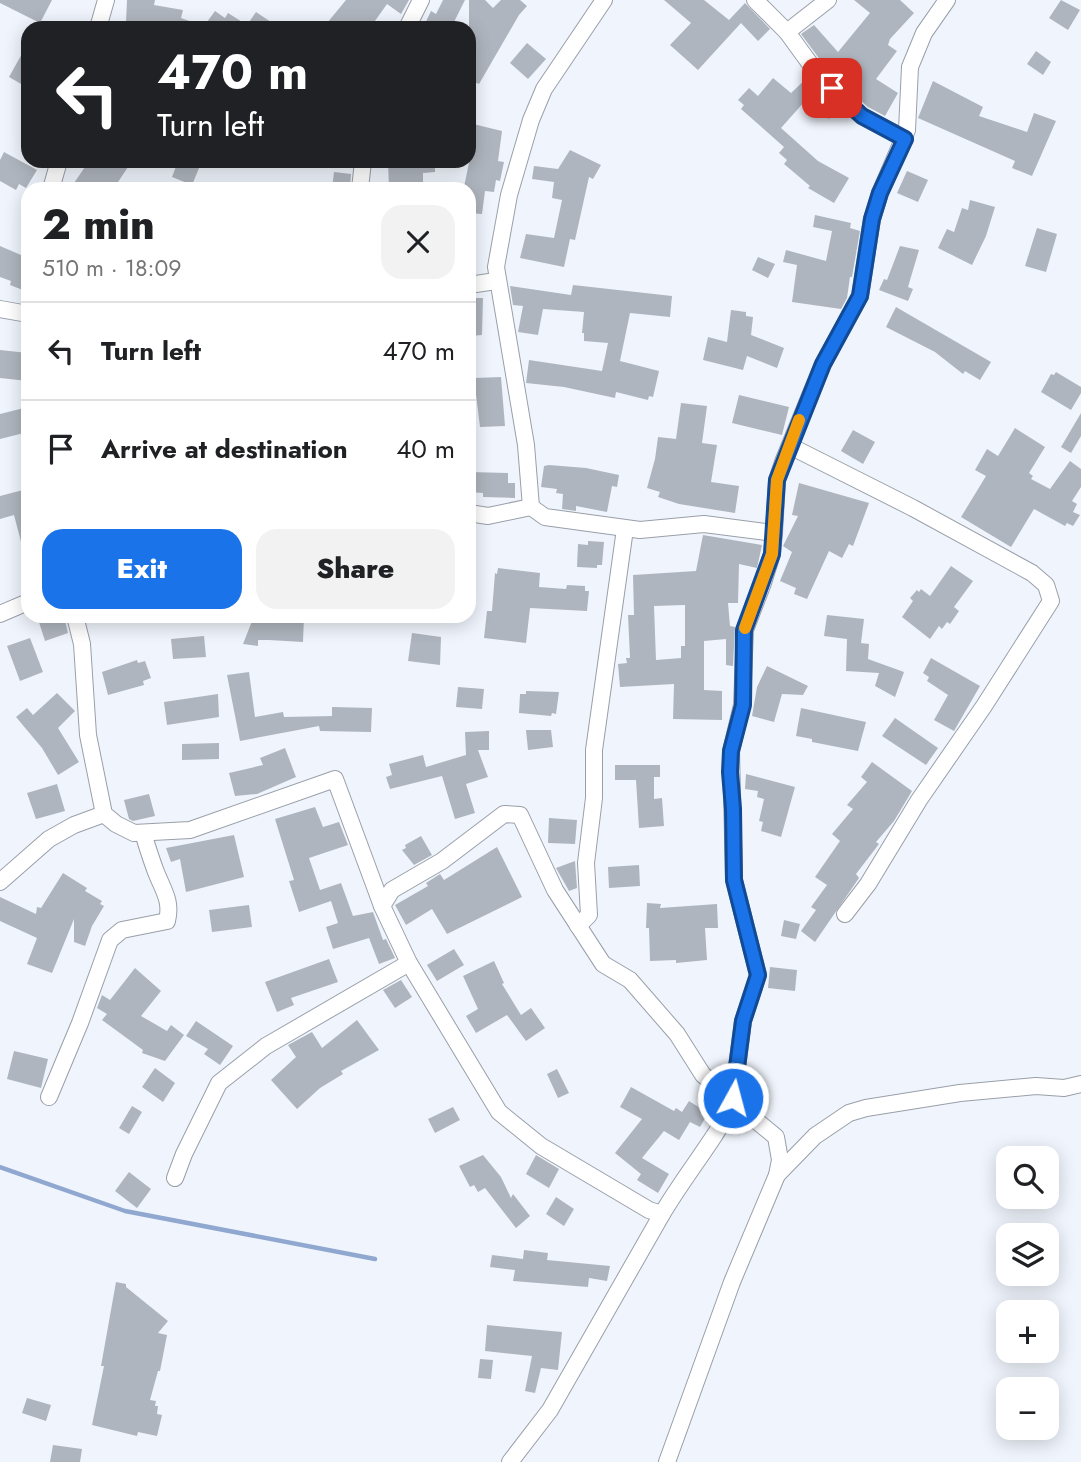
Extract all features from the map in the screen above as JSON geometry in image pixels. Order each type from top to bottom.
[{"type":"street","points":[[100,21],[106,0]]},
{"type":"street","points":[[410,21],[421,0]]},
{"type":"street","points":[[531,508],[526,445],[496,281],[499,241],[509,195],[531,121],[544,89],[604,0]]},
{"type":"street","points":[[755,0],[787,32],[819,76],[845,101],[862,116],[905,139]]},
{"type":"street","points":[[787,32],[828,0]]},
{"type":"street","points":[[510,1462],[550,1410],[662,1214],[688,1171],[715,1135],[734,1101],[743,1021],[758,975],[734,880],[731,751],[743,705],[744,630],[766,573],[774,533],[777,480],[823,364],[860,296],[872,219],[880,193],[905,139],[910,67],[924,33],[947,0]]},
{"type":"street","points":[[476,284],[496,281]]},
{"type":"street","points":[[0,309],[21,313]]},
{"type":"street","points":[[790,446],[913,508],[1032,573],[1046,585],[1051,601],[984,706],[919,800],[868,884],[845,914]]},
{"type":"street","points":[[476,514],[488,516],[531,508],[545,517],[625,529],[662,529],[704,524],[774,533]]},
{"type":"street","points":[[578,926],[589,915],[586,863],[594,798],[594,750],[625,529]]},
{"type":"street","points":[[0,614],[21,605]]},
{"type":"street","points":[[77,623],[82,644],[88,735],[104,814],[134,833],[190,830],[335,779],[382,906],[409,963],[499,1112],[541,1146],[649,1210],[662,1214]]},
{"type":"street","points":[[0,882],[49,839],[74,825],[104,814]]},
{"type":"street","points":[[382,906],[392,890],[442,861],[504,814],[520,815],[555,890],[603,964],[631,980],[659,1011],[703,1075],[776,1137],[780,1160],[777,1175],[732,1282],[665,1461]]},
{"type":"street","points":[[49,1097],[110,940],[122,930],[167,921],[170,908],[168,897],[143,833]]},
{"type":"street","points":[[175,1178],[219,1083],[266,1045],[409,963]]},
{"type":"street","points":[[777,1175],[815,1136],[849,1113],[960,1093],[1036,1086],[1064,1088],[1081,1084]]},
{"type":"building","points":[[0,0],[52,0],[41,21],[0,3]]},
{"type":"building","points":[[127,0],[155,0],[154,5],[183,10],[181,18],[190,21],[126,21]]},
{"type":"building","points":[[346,0],[409,0],[401,14],[387,4],[375,21],[329,21]]},
{"type":"building","points":[[443,0],[465,0],[454,21],[426,21],[431,11],[436,14]]},
{"type":"building","points":[[469,0],[485,0],[493,8],[501,0],[520,0],[527,6],[479,84],[476,83],[476,21],[469,21]]},
{"type":"building","points":[[664,0],[704,0],[729,20],[745,3],[770,29],[758,41],[741,23],[698,70],[670,45],[691,23]]},
{"type":"building","points":[[854,0],[900,0],[914,13],[890,39],[888,45],[897,51],[876,79],[898,93],[885,116],[868,107],[827,69],[801,34],[814,25],[838,52],[870,13]]},
{"type":"building","points":[[1061,0],[1080,10],[1068,30],[1049,18]]},
{"type":"building","points":[[215,11],[225,18],[228,13],[241,21],[208,21]]},
{"type":"building","points":[[256,12],[270,21],[250,21]]},
{"type":"building","points":[[527,43],[546,59],[528,79],[510,63]]},
{"type":"building","points":[[1036,51],[1051,62],[1043,75],[1027,64]]},
{"type":"building","points":[[21,56],[21,84],[9,77]]},
{"type":"building","points":[[773,78],[791,93],[807,78],[837,108],[829,119],[805,101],[781,128],[818,161],[849,178],[834,203],[808,188],[810,186],[784,164],[787,160],[779,153],[784,147],[741,109],[744,105],[738,100],[749,88],[758,96]]},
{"type":"building","points":[[933,81],[983,107],[979,116],[1027,132],[1034,113],[1056,121],[1032,176],[1012,168],[1015,161],[918,118]]},
{"type":"building","points":[[476,125],[502,131],[498,161],[504,162],[500,181],[496,180],[494,192],[485,191],[482,214],[476,214],[476,182],[465,182],[468,168],[476,168]]},
{"type":"building","points":[[570,150],[601,165],[593,179],[589,177],[575,240],[570,239],[564,267],[520,258],[526,234],[554,238],[562,200],[552,198],[554,182],[532,179],[534,166],[558,169]]},
{"type":"building","points":[[4,152],[21,161],[21,168],[37,170],[30,182],[21,182],[16,190],[0,181],[0,160]]},
{"type":"building","points":[[84,168],[127,168],[118,182],[75,182]]},
{"type":"building","points":[[175,168],[199,168],[193,182],[172,177]]},
{"type":"building","points":[[388,168],[435,168],[435,172],[423,173],[423,182],[389,182]]},
{"type":"building","points":[[907,171],[928,180],[918,202],[897,193]]},
{"type":"building","points":[[334,172],[351,174],[350,182],[333,182]]},
{"type":"building","points":[[970,200],[995,207],[986,236],[972,265],[938,248],[947,229],[954,232],[962,208],[968,210]]},
{"type":"building","points":[[815,215],[851,223],[850,228],[860,231],[847,298],[841,309],[792,302],[797,265],[783,262],[786,250],[826,261],[832,231],[813,227]]},
{"type":"building","points":[[1037,228],[1057,234],[1046,272],[1025,266]]},
{"type":"building","points":[[0,246],[21,255],[21,289],[0,277]]},
{"type":"building","points":[[900,246],[919,250],[908,287],[913,289],[908,301],[879,290],[884,279],[887,280]]},
{"type":"building","points":[[758,257],[775,264],[768,278],[752,270]]},
{"type":"building","points":[[573,285],[672,296],[670,317],[630,313],[620,361],[659,371],[653,397],[649,396],[648,400],[616,392],[615,398],[564,387],[526,383],[529,360],[602,371],[608,343],[584,341],[584,312],[543,309],[538,335],[518,332],[523,306],[513,305],[510,286],[571,295]]},
{"type":"building","points":[[476,298],[483,298],[482,335],[476,336]]},
{"type":"building","points":[[896,307],[991,362],[980,380],[965,371],[963,374],[935,352],[886,327]]},
{"type":"building","points":[[731,310],[746,312],[746,316],[753,317],[751,335],[784,348],[777,368],[747,356],[743,370],[703,360],[708,337],[727,342]]},
{"type":"building","points":[[0,350],[21,352],[21,380],[0,378]]},
{"type":"building","points":[[1056,372],[1081,387],[1081,393],[1071,410],[1041,392],[1051,374]]},
{"type":"building","points":[[501,377],[505,426],[480,427],[476,378]]},
{"type":"building","points":[[739,395],[789,407],[782,435],[732,423]]},
{"type":"building","points":[[681,403],[707,406],[702,443],[717,445],[711,482],[739,486],[735,513],[679,504],[658,497],[660,492],[647,488],[658,437],[676,439]]},
{"type":"building","points":[[21,409],[21,434],[0,439],[0,414]]},
{"type":"building","points":[[1081,413],[1081,436],[1071,453],[1061,447]]},
{"type":"building","points":[[1015,428],[1045,447],[1029,473],[1033,476],[1031,479],[1050,489],[1070,461],[1081,469],[1081,487],[1072,501],[1077,504],[1073,512],[1080,515],[1073,526],[1067,523],[1065,526],[1034,509],[1011,547],[961,517],[986,476],[975,470],[987,449],[998,456]]},
{"type":"building","points":[[853,430],[875,442],[863,464],[841,451]]},
{"type":"building","points":[[544,466],[586,468],[619,475],[617,487],[612,486],[607,512],[576,506],[576,511],[562,509],[563,494],[556,493],[557,489],[541,487]]},
{"type":"building","points":[[476,472],[508,473],[508,483],[515,483],[515,498],[483,497],[483,493],[476,492]]},
{"type":"building","points":[[799,483],[869,503],[853,546],[849,544],[842,558],[829,551],[807,599],[794,594],[796,588],[780,581],[792,552],[783,546],[798,516],[792,515]]},
{"type":"building","points":[[21,491],[21,542],[14,515],[0,519],[0,496]]},
{"type":"building","points":[[703,535],[762,545],[757,568],[739,564],[738,603],[728,603],[730,626],[735,627],[733,666],[726,665],[726,639],[704,641],[704,690],[722,691],[722,720],[673,719],[674,684],[620,687],[618,664],[627,663],[626,658],[630,658],[628,615],[634,615],[633,575],[696,571]],"holes":[[[685,605],[685,646],[681,646],[681,658],[656,660],[654,606]]]},
{"type":"building","points":[[588,541],[604,542],[602,565],[597,565],[597,568],[577,567],[578,544],[588,545]]},
{"type":"building","points":[[951,566],[973,581],[954,607],[959,611],[950,624],[947,622],[942,629],[939,626],[930,639],[902,617],[913,601],[910,598],[917,590],[919,592],[921,589],[930,596]]},
{"type":"building","points":[[498,568],[540,573],[539,587],[566,589],[567,585],[585,586],[585,591],[589,591],[587,611],[530,608],[526,643],[484,638],[487,611],[492,611],[495,573],[497,574]]},
{"type":"building","points":[[827,615],[864,619],[861,643],[869,644],[868,659],[904,672],[895,697],[875,686],[879,673],[846,671],[847,639],[824,636]]},
{"type":"building","points":[[39,623],[66,623],[68,633],[45,641]]},
{"type":"building","points":[[251,623],[304,623],[303,642],[258,640],[258,646],[243,644]]},
{"type":"building","points":[[412,633],[441,637],[440,665],[408,661]]},
{"type":"building","points":[[204,636],[206,657],[173,659],[171,639]]},
{"type":"building","points":[[30,638],[43,672],[20,681],[7,646]]},
{"type":"building","points":[[931,658],[980,686],[954,731],[934,720],[948,695],[927,681],[929,677],[923,673]]},
{"type":"building","points":[[137,660],[138,663],[145,661],[151,678],[143,681],[144,685],[108,695],[102,672]]},
{"type":"building","points":[[767,666],[808,686],[803,695],[782,694],[774,722],[752,716],[757,687]]},
{"type":"building","points":[[249,672],[255,717],[283,712],[284,717],[332,716],[332,707],[372,708],[371,732],[320,731],[319,726],[240,741],[227,675]]},
{"type":"building","points":[[458,687],[484,689],[482,709],[456,707]]},
{"type":"building","points":[[526,691],[559,692],[556,714],[552,713],[551,716],[519,713],[520,694],[526,694]]},
{"type":"building","points":[[57,693],[75,711],[58,728],[79,762],[58,775],[42,748],[16,717],[27,708],[33,715]]},
{"type":"building","points":[[218,694],[219,717],[167,725],[164,702]]},
{"type":"building","points":[[801,708],[866,722],[858,751],[796,736]]},
{"type":"building","points":[[895,718],[938,748],[926,765],[882,736]]},
{"type":"building","points":[[526,730],[551,730],[553,747],[528,750]]},
{"type":"building","points":[[489,731],[489,750],[478,750],[488,777],[466,784],[475,813],[455,819],[442,776],[390,789],[386,777],[392,775],[389,764],[423,755],[426,767],[466,755],[465,732]]},
{"type":"building","points":[[219,743],[219,759],[182,760],[182,744]]},
{"type":"building","points":[[285,748],[296,777],[257,794],[235,796],[229,773],[263,765],[260,758]]},
{"type":"building","points":[[872,762],[912,791],[894,821],[876,842],[879,844],[856,874],[859,878],[815,942],[801,931],[816,910],[811,907],[827,885],[815,877],[840,841],[832,834],[853,809],[847,805],[867,782],[861,777]]},
{"type":"building","points":[[615,765],[660,765],[660,777],[654,777],[654,799],[662,798],[664,826],[639,828],[636,780],[615,780]]},
{"type":"building","points":[[746,774],[795,787],[781,837],[761,831],[763,822],[759,821],[764,799],[757,797],[758,791],[745,789]]},
{"type":"building","points":[[57,784],[65,811],[36,819],[27,793]]},
{"type":"building","points":[[149,794],[155,816],[133,821],[129,819],[124,800]]},
{"type":"building","points":[[315,807],[323,827],[339,822],[348,845],[309,858],[320,890],[341,883],[353,916],[373,912],[383,940],[386,939],[395,958],[379,964],[369,938],[333,949],[326,927],[338,923],[331,901],[299,912],[289,881],[294,880],[275,819]]},
{"type":"building","points":[[549,818],[577,820],[575,844],[548,843]]},
{"type":"building","points":[[234,835],[244,877],[186,892],[180,859],[171,862],[166,848]]},
{"type":"building","points":[[421,836],[432,855],[414,865],[402,850],[406,848],[405,845]]},
{"type":"building","points":[[497,847],[522,897],[447,934],[432,909],[406,925],[395,905],[428,886],[426,883],[440,874],[444,880]]},
{"type":"building","points":[[575,861],[577,888],[569,891],[556,868]]},
{"type":"building","points":[[639,865],[640,886],[609,888],[608,867]]},
{"type":"building","points":[[63,873],[87,888],[85,891],[102,901],[100,904],[104,906],[92,926],[85,946],[74,942],[74,919],[52,973],[27,964],[37,938],[0,921],[0,897],[36,914],[37,907],[41,908]]},
{"type":"building","points":[[647,903],[661,904],[660,908],[717,904],[718,928],[705,928],[707,960],[676,963],[676,960],[650,961],[649,928],[646,928]]},
{"type":"building","points":[[249,905],[252,927],[212,932],[209,910]]},
{"type":"building","points":[[784,920],[800,924],[796,939],[781,936]]},
{"type":"building","points":[[454,949],[464,965],[437,981],[427,965]]},
{"type":"building","points":[[329,959],[338,982],[291,998],[294,1005],[277,1012],[265,982]]},
{"type":"building","points":[[494,961],[504,983],[502,984],[521,1015],[531,1008],[545,1028],[526,1041],[507,1015],[476,1033],[466,1016],[478,1009],[463,976]]},
{"type":"building","points":[[770,967],[797,970],[795,991],[768,988]]},
{"type":"building","points":[[135,968],[161,991],[141,1016],[167,1031],[171,1025],[184,1035],[165,1061],[142,1053],[143,1050],[102,1020],[107,1014],[97,1008],[102,995],[110,1000]]},
{"type":"building","points":[[401,980],[412,997],[395,1008],[383,990]]},
{"type":"building","points":[[357,1020],[379,1050],[341,1071],[343,1074],[320,1088],[297,1109],[271,1080],[296,1057],[288,1045],[312,1032],[322,1048]]},
{"type":"building","points":[[196,1021],[233,1046],[220,1065],[204,1054],[208,1049],[186,1036]]},
{"type":"building","points":[[14,1051],[48,1059],[41,1088],[7,1079]]},
{"type":"building","points":[[155,1068],[175,1083],[163,1102],[142,1087]]},
{"type":"building","points":[[557,1069],[569,1093],[558,1098],[547,1074]]},
{"type":"building","points":[[631,1087],[674,1111],[676,1108],[682,1112],[689,1101],[708,1113],[700,1127],[690,1122],[679,1140],[664,1131],[642,1158],[669,1174],[658,1193],[637,1180],[641,1174],[615,1153],[642,1119],[620,1107]]},
{"type":"building","points":[[132,1106],[142,1112],[129,1134],[119,1128]]},
{"type":"building","points":[[453,1107],[460,1120],[435,1133],[428,1119]]},
{"type":"building","points":[[483,1155],[501,1177],[511,1198],[513,1194],[530,1216],[516,1228],[485,1188],[478,1192],[474,1185],[470,1187],[459,1166]]},
{"type":"building","points":[[536,1155],[559,1169],[549,1188],[526,1174]]},
{"type":"building","points":[[129,1172],[151,1189],[137,1208],[115,1191]]},
{"type":"building","points":[[556,1197],[574,1209],[564,1226],[546,1214]]},
{"type":"building","points":[[524,1250],[548,1253],[547,1260],[610,1266],[607,1281],[589,1278],[588,1287],[513,1281],[515,1270],[490,1267],[492,1255],[523,1259]]},
{"type":"building","points":[[116,1282],[126,1284],[126,1287],[168,1321],[158,1333],[167,1335],[160,1371],[150,1400],[156,1401],[157,1414],[162,1415],[157,1436],[138,1432],[137,1436],[92,1425]]},
{"type":"building","points":[[487,1325],[562,1332],[558,1370],[541,1368],[535,1393],[525,1391],[532,1356],[485,1351]]},
{"type":"building","points":[[480,1359],[493,1360],[491,1379],[478,1378]]},
{"type":"building","points":[[27,1398],[51,1405],[46,1421],[22,1413]]},
{"type":"building","points":[[53,1445],[82,1449],[80,1462],[50,1462]]},
{"type":"waterway","points":[[0,1167],[125,1211],[375,1259]]},
{"type":"slow traffic","points":[[745,628],[772,554],[777,480],[799,420]]},
{"type":"route","points":[[733,1098],[743,1021],[758,975],[734,880],[730,772],[735,730],[743,705],[744,630],[772,554],[777,480],[823,364],[860,296],[872,219],[880,193],[905,139],[862,116],[832,88]]}]
